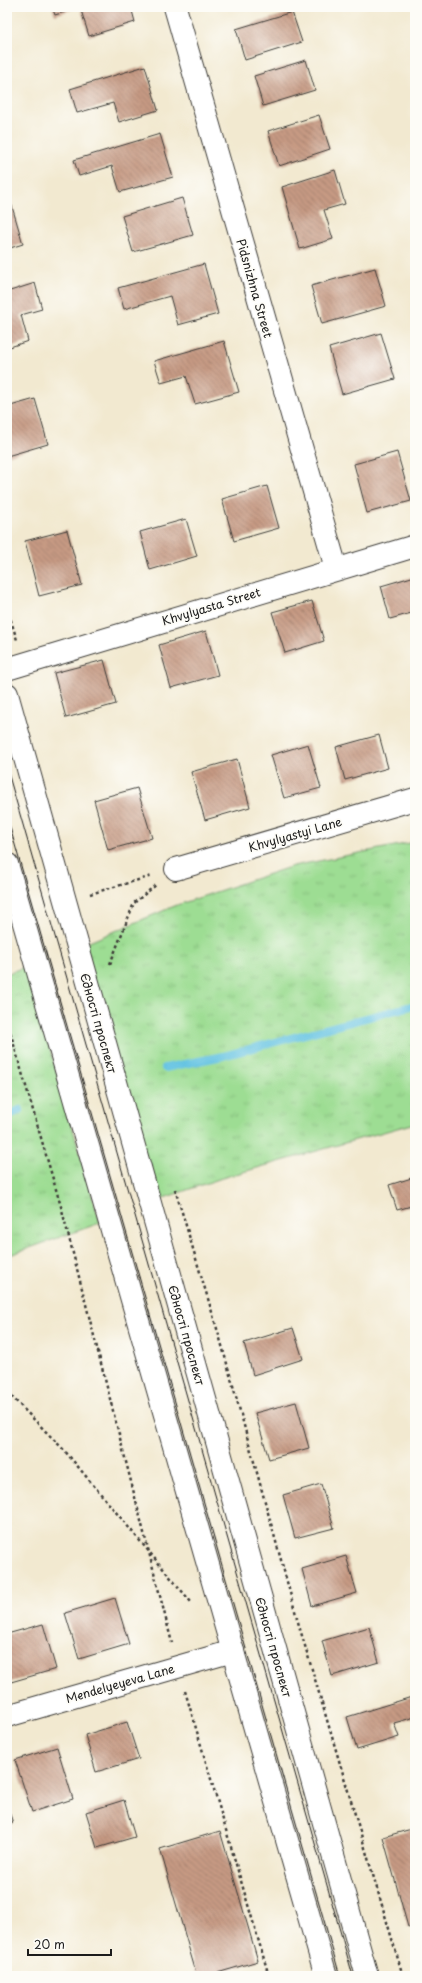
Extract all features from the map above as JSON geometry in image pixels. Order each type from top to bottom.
[{"type":"main road","name":"Pidsnizhna Street","points":[[175,7],[336,568]]},
{"type":"main road","name":"Khvylyasta Street","points":[[7,669],[336,568],[415,546]]},
{"type":"main road","name":"Єдності проспект","points":[[7,694],[367,1976]]},
{"type":"main road","name":"Khvylyastyi Lane","points":[[176,869],[415,799]]},
{"type":"main road","points":[[7,864],[326,1976]]},
{"type":"main road","name":"Mendelyeyeva Lane","points":[[7,1716],[233,1651]]},
{"type":"path","points":[[86,895],[176,869]]},
{"type":"path","points":[[108,969],[134,903],[176,869]]},
{"type":"path","points":[[7,1021],[62,1210],[178,1666],[269,1976]]},
{"type":"path","points":[[172,1182],[221,1342],[302,1637],[403,1976]]},
{"type":"path","points":[[7,1392],[64,1450],[192,1602]]},
{"type":"green space","points":[[415,842],[415,1123],[222,1178],[155,1201],[82,945],[177,905],[293,866]]},
{"type":"green space","points":[[26,966],[100,1223],[7,1256],[7,974]]},
{"type":"building","points":[[52,7],[80,7],[55,15]]},
{"type":"building","points":[[80,7],[131,7],[135,22],[89,36]]},
{"type":"building","points":[[292,12],[302,42],[245,60],[236,29]]},
{"type":"building","points":[[306,60],[315,90],[263,106],[254,76]]},
{"type":"building","points":[[145,66],[158,110],[119,122],[113,103],[77,113],[70,89]]},
{"type":"building","points":[[319,115],[330,149],[279,166],[268,131]]},
{"type":"building","points":[[160,134],[173,177],[120,192],[112,166],[79,176],[74,160]]},
{"type":"building","points":[[335,170],[345,204],[324,210],[333,239],[300,249],[282,187]]},
{"type":"building","points":[[182,198],[193,235],[133,252],[122,216]]},
{"type":"building","points":[[11,203],[23,244],[7,249],[7,204]]},
{"type":"building","points":[[204,264],[218,314],[178,325],[170,296],[124,309],[118,288]]},
{"type":"building","points":[[375,268],[386,306],[322,324],[311,286]]},
{"type":"building","points":[[35,283],[42,309],[21,315],[28,341],[7,348],[7,292]]},
{"type":"building","points":[[381,333],[395,379],[342,394],[329,348]]},
{"type":"building","points":[[224,341],[239,392],[195,404],[186,376],[161,383],[154,361]]},
{"type":"building","points":[[35,399],[48,444],[7,456],[7,407]]},
{"type":"building","points":[[397,452],[411,501],[367,513],[354,464]]},
{"type":"building","points":[[267,486],[279,528],[234,541],[222,499]]},
{"type":"building","points":[[186,519],[197,556],[150,570],[140,532]]},
{"type":"building","points":[[67,530],[82,585],[39,596],[25,541]]},
{"type":"building","points":[[415,576],[415,612],[390,619],[381,586]]},
{"type":"building","points":[[312,601],[324,641],[285,653],[272,612]]},
{"type":"building","points":[[206,631],[218,675],[171,688],[159,645]]},
{"type":"building","points":[[104,660],[116,704],[66,718],[54,673]]},
{"type":"building","points":[[379,735],[388,768],[345,780],[336,747]]},
{"type":"building","points":[[308,744],[321,788],[284,798],[271,755]]},
{"type":"building","points":[[237,759],[250,807],[205,820],[191,772]]},
{"type":"building","points":[[137,788],[152,838],[108,850],[94,800]]},
{"type":"building","points":[[415,1177],[415,1205],[397,1210],[389,1185]]},
{"type":"building","points":[[293,1328],[303,1359],[253,1375],[244,1343]]},
{"type":"building","points":[[296,1402],[309,1448],[269,1459],[255,1413]]},
{"type":"building","points":[[321,1484],[334,1528],[295,1538],[283,1495]]},
{"type":"building","points":[[346,1556],[357,1593],[312,1606],[302,1569]]},
{"type":"building","points":[[115,1598],[129,1644],[79,1659],[65,1613]]},
{"type":"building","points":[[43,1624],[56,1669],[11,1682],[7,1667],[7,1634]]},
{"type":"building","points":[[369,1627],[379,1662],[332,1676],[322,1641]]},
{"type":"building","points":[[415,1696],[415,1717],[394,1723],[399,1737],[357,1750],[347,1717]]},
{"type":"building","points":[[127,1722],[139,1759],[96,1772],[85,1735]]},
{"type":"building","points":[[57,1747],[73,1799],[32,1812],[15,1760]]},
{"type":"building","points":[[124,1800],[135,1837],[97,1848],[86,1812]]},
{"type":"building","points":[[7,1806],[13,1823],[7,1824]]},
{"type":"building","points":[[415,1828],[415,1925],[408,1927],[383,1837]]},
{"type":"building","points":[[220,1831],[258,1961],[207,1976],[197,1976],[160,1849]]},
{"type":"waterway","points":[[165,1068],[223,1056],[415,1005]]},
{"type":"waterway","points":[[7,1116],[20,1110]]},
{"type":"tram line","points":[[7,769],[353,1976]]},
{"type":"tram line","points":[[7,817],[340,1976]]}]
